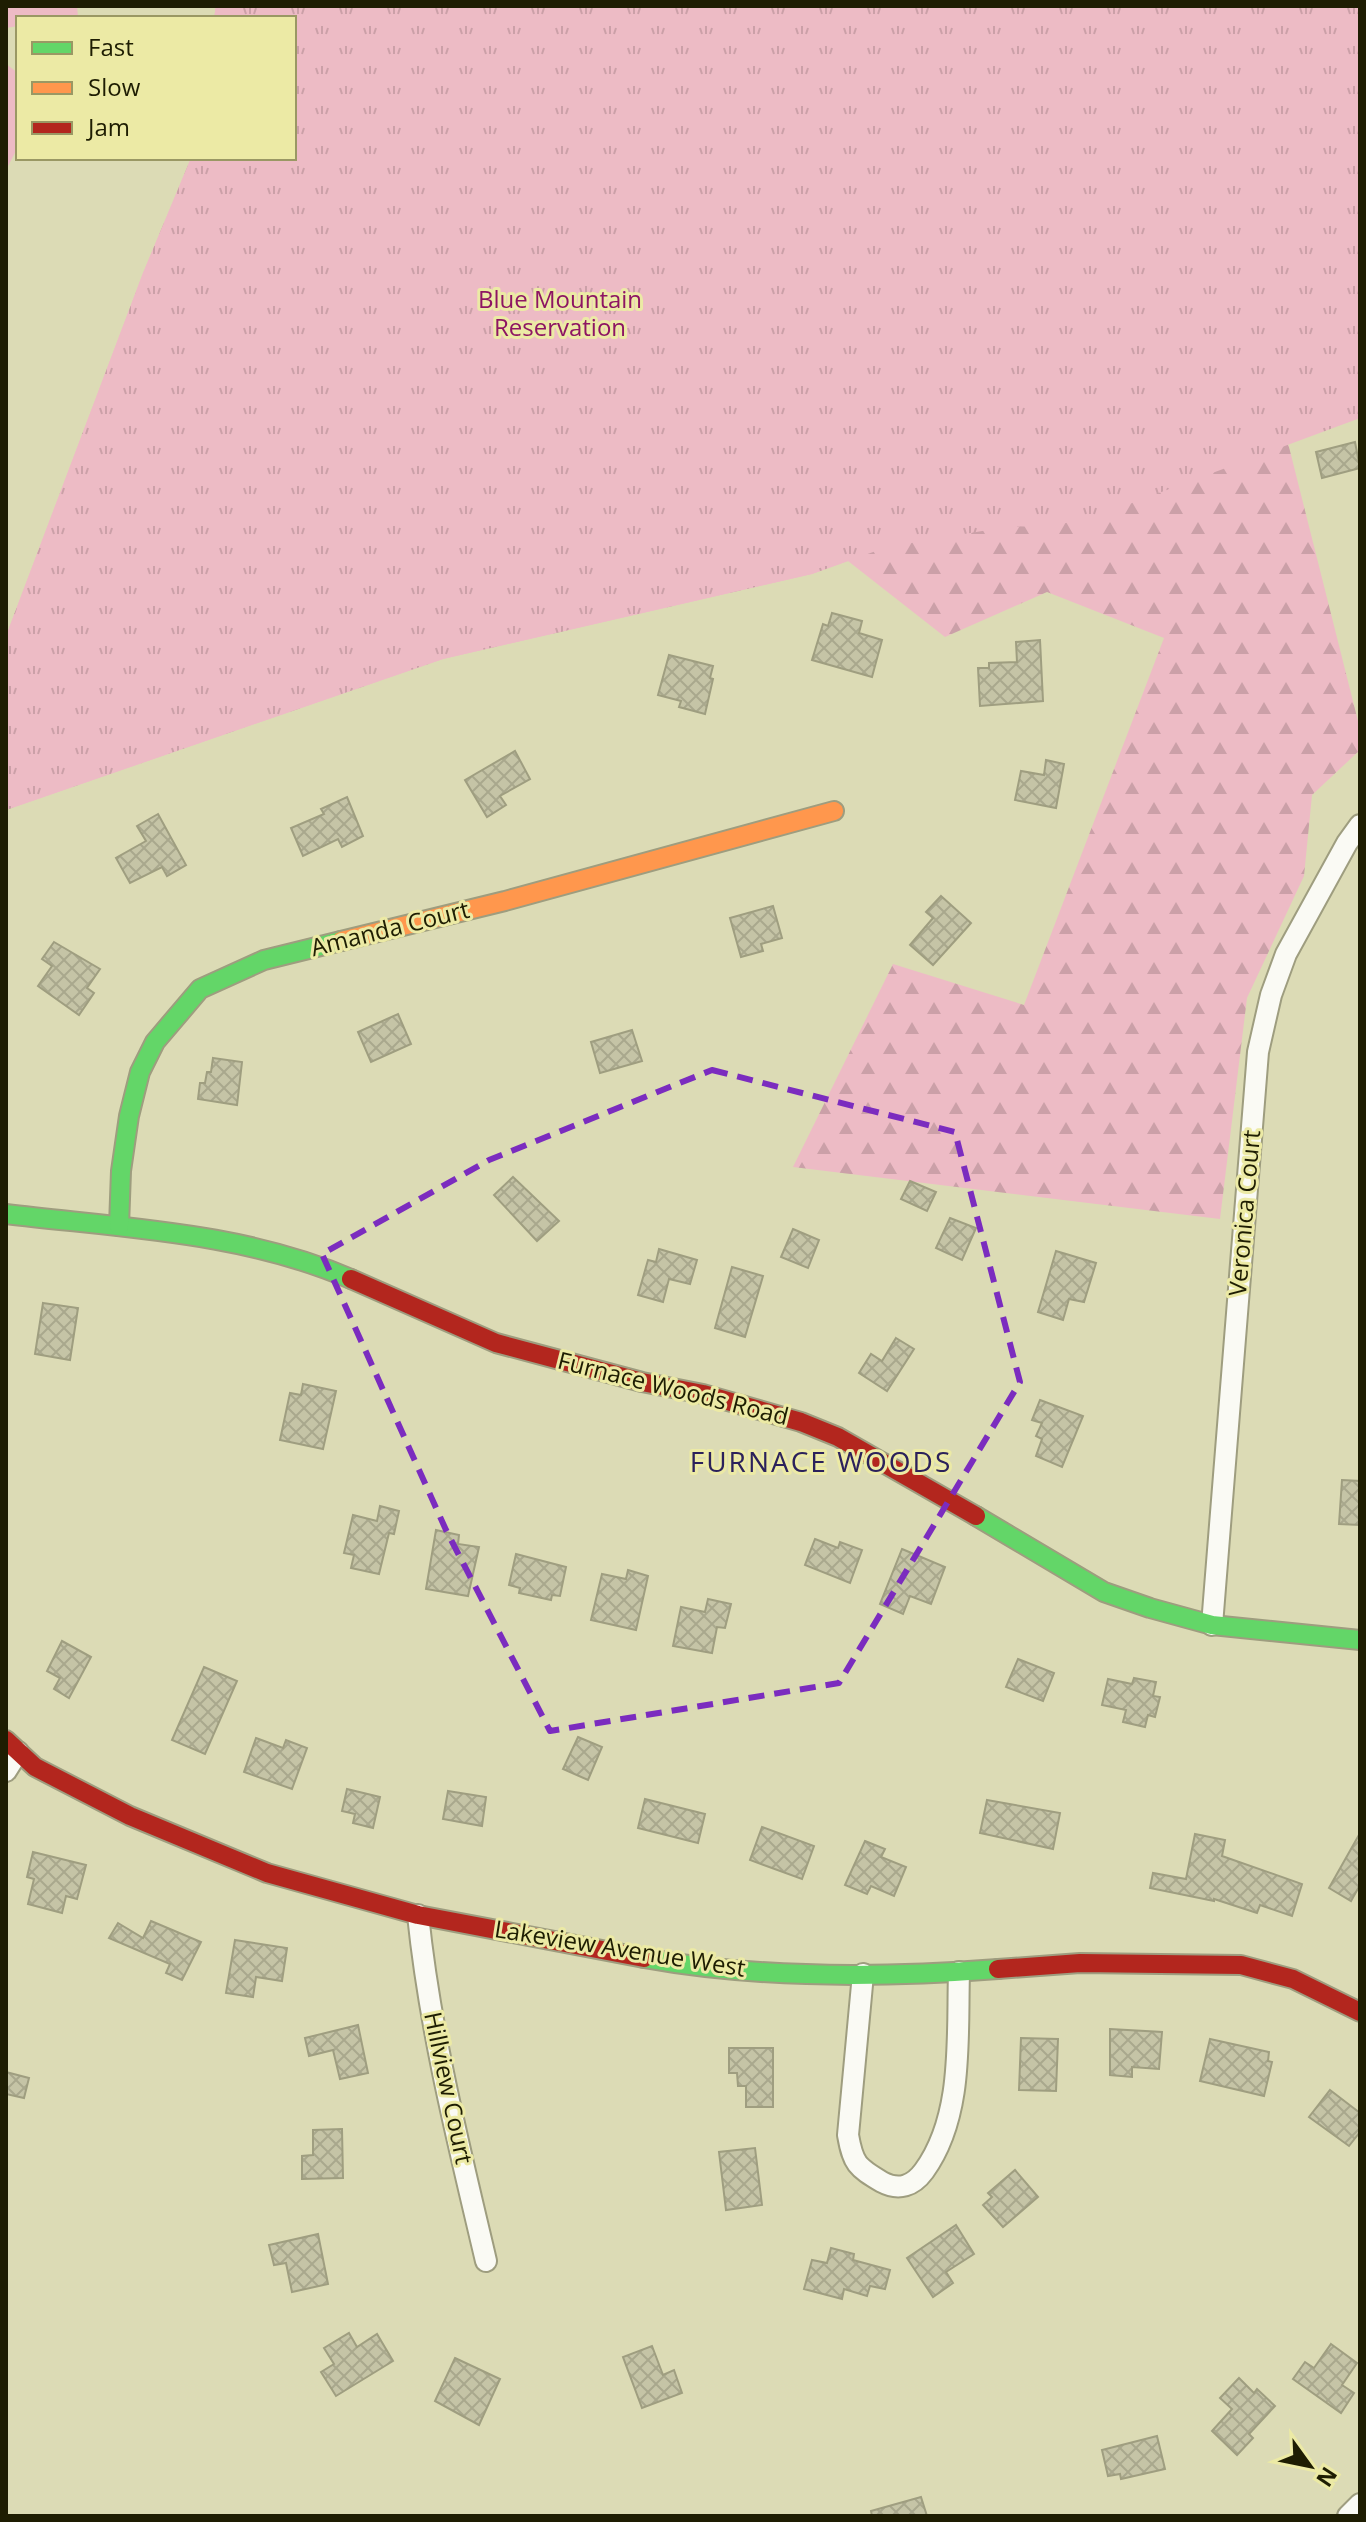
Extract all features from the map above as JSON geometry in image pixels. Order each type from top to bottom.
[{"type":"street","name":"Amanda Court","points":[[119,1226],[121,1171],[129,1116],[140,1072],[155,1042],[200,989],[264,960],[513,899],[834,811]]},
{"type":"street","name":"Veronica Court","points":[[1212,1625],[1258,1052],[1271,995],[1286,954],[1360,825]]},
{"type":"street","name":"Furnace Woods Road","points":[[6,1214],[231,1242],[323,1267],[496,1343],[642,1382],[703,1394],[801,1422],[838,1437],[1104,1592],[1212,1625],[1360,1640]]},
{"type":"street","points":[[6,1771],[12,1746]]},
{"type":"street","name":"Lakeview Avenue West","points":[[12,1746],[35,1767],[130,1816],[267,1873],[418,1915],[672,1963],[732,1971],[863,1974],[959,1972],[1080,1963],[1241,1965],[1293,1979],[1360,2012]]},
{"type":"street","name":"Hillview Court","points":[[418,1915],[424,1973],[441,2060],[486,2261]]},
{"type":"street","points":[[863,1974],[848,2135],[852,2157],[860,2169],[891,2187],[909,2186],[920,2176],[945,2135],[955,2073],[959,1972]]},
{"type":"street","points":[[1348,2516],[1360,2504]]},
{"type":"highlighted area","points":[[712,1070],[955,1132],[1020,1382],[839,1683],[550,1731],[446,1530],[322,1254],[489,1160]]},
{"type":"green space","points":[[6,6],[77,6],[78,16],[16,16],[16,26],[6,28]]},
{"type":"green space","name":"Blue Mountain Reservation","points":[[216,6],[1360,6],[1360,418],[1288,443],[1360,729],[1360,750],[1312,795],[1304,876],[1247,998],[1220,1219],[793,1167],[893,964],[1024,1005],[1164,638],[1047,592],[945,637],[848,561],[812,574],[443,659],[6,810],[6,636],[143,273],[190,160],[296,160],[296,16],[214,16]]},
{"type":"green space","name":"Blue Mountain Reservation","points":[[216,6],[1360,6],[1360,418],[1089,519],[1042,527],[1012,526],[887,547],[812,574],[443,659],[6,810],[6,636],[143,273],[190,160],[296,160],[296,16],[214,16]]},
{"type":"green space","points":[[6,64],[16,72],[16,151],[6,170]]},
{"type":"building","points":[[1355,442],[1360,468],[1322,478],[1316,452]]},
{"type":"building","points":[[832,613],[862,621],[859,633],[882,640],[872,677],[812,660],[823,624],[828,626]]},
{"type":"building","points":[[1040,640],[1043,701],[980,706],[978,668],[989,668],[989,663],[1017,662],[1016,642]]},
{"type":"building","points":[[669,655],[713,666],[705,714],[679,707],[681,701],[658,695]]},
{"type":"building","points":[[515,751],[530,779],[500,796],[506,805],[487,817],[465,780]]},
{"type":"building","points":[[1046,760],[1064,764],[1056,808],[1015,800],[1021,771],[1044,775]]},
{"type":"building","points":[[347,797],[363,836],[342,847],[338,839],[303,856],[291,828],[324,814],[321,809]]},
{"type":"building","points":[[158,814],[186,865],[167,876],[162,867],[130,883],[116,858],[146,841],[137,826]]},
{"type":"building","points":[[941,896],[971,923],[933,965],[910,945],[933,918],[926,912]]},
{"type":"building","points":[[773,906],[782,938],[761,944],[763,951],[741,957],[730,918]]},
{"type":"building","points":[[54,942],[100,969],[87,988],[94,993],[79,1015],[38,986],[52,966],[42,959]]},
{"type":"building","points":[[398,1014],[411,1044],[371,1062],[358,1032]]},
{"type":"building","points":[[632,1030],[642,1061],[600,1073],[591,1042]]},
{"type":"building","points":[[213,1058],[242,1062],[237,1105],[198,1099],[200,1083],[205,1083],[207,1072],[211,1072]]},
{"type":"building","points":[[513,1177],[559,1221],[537,1241],[494,1195]]},
{"type":"building","points":[[910,1181],[936,1192],[927,1211],[901,1199]]},
{"type":"building","points":[[950,1218],[976,1228],[962,1260],[936,1248]]},
{"type":"building","points":[[793,1229],[819,1240],[808,1268],[781,1257]]},
{"type":"building","points":[[659,1249],[697,1260],[690,1284],[669,1279],[663,1302],[638,1295],[648,1260],[656,1262]]},
{"type":"building","points":[[1056,1251],[1096,1263],[1084,1302],[1069,1299],[1063,1320],[1038,1312]]},
{"type":"building","points":[[732,1267],[763,1276],[745,1337],[715,1328]]},
{"type":"building","points":[[43,1303],[78,1308],[70,1360],[35,1354]]},
{"type":"building","points":[[896,1338],[914,1349],[887,1391],[859,1373],[871,1354],[882,1361]]},
{"type":"building","points":[[303,1384],[336,1391],[323,1449],[280,1440],[290,1393],[301,1395]]},
{"type":"building","points":[[1040,1400],[1083,1416],[1062,1467],[1036,1456],[1042,1439],[1036,1436],[1042,1423],[1032,1420]]},
{"type":"building","points":[[1342,1480],[1360,1481],[1360,1525],[1339,1524]]},
{"type":"building","points":[[380,1506],[399,1511],[394,1534],[389,1533],[379,1574],[351,1568],[354,1555],[344,1553],[353,1515],[377,1521]]},
{"type":"building","points":[[436,1530],[459,1535],[458,1544],[479,1547],[468,1596],[426,1589]]},
{"type":"building","points":[[815,1539],[838,1548],[840,1542],[862,1550],[850,1583],[805,1565]]},
{"type":"building","points":[[902,1549],[945,1567],[931,1604],[910,1596],[903,1614],[880,1604]]},
{"type":"building","points":[[516,1554],[566,1567],[560,1596],[552,1595],[551,1600],[519,1593],[520,1588],[509,1585]]},
{"type":"building","points":[[628,1570],[648,1576],[636,1630],[591,1620],[602,1574],[626,1579]]},
{"type":"building","points":[[708,1599],[731,1604],[725,1628],[717,1627],[712,1653],[673,1646],[681,1607],[705,1612]]},
{"type":"building","points":[[62,1641],[91,1657],[69,1698],[54,1689],[60,1678],[47,1671]]},
{"type":"building","points":[[1018,1659],[1054,1673],[1043,1701],[1006,1687]]},
{"type":"building","points":[[204,1667],[237,1681],[205,1754],[172,1740]]},
{"type":"building","points":[[1134,1678],[1156,1682],[1153,1696],[1160,1697],[1155,1717],[1148,1715],[1145,1727],[1123,1722],[1126,1710],[1102,1705],[1108,1679],[1132,1684]]},
{"type":"building","points":[[578,1737],[602,1747],[588,1780],[563,1769]]},
{"type":"building","points":[[256,1738],[283,1748],[286,1740],[307,1748],[292,1789],[244,1772]]},
{"type":"building","points":[[347,1789],[380,1797],[373,1828],[353,1823],[355,1814],[342,1811]]},
{"type":"building","points":[[448,1791],[486,1797],[482,1826],[443,1819]]},
{"type":"building","points":[[645,1799],[705,1814],[698,1843],[638,1828]]},
{"type":"building","points":[[987,1800],[1060,1813],[1053,1849],[980,1833]]},
{"type":"building","points":[[762,1827],[814,1846],[802,1879],[750,1860]]},
{"type":"building","points":[[1360,1833],[1360,1885],[1351,1901],[1329,1888]]},
{"type":"building","points":[[1195,1834],[1225,1840],[1222,1856],[1302,1884],[1292,1916],[1260,1905],[1257,1913],[1214,1899],[1150,1888],[1153,1873],[1186,1879]]},
{"type":"building","points":[[865,1841],[885,1849],[881,1857],[906,1867],[894,1896],[871,1886],[867,1894],[845,1885]]},
{"type":"building","points":[[33,1852],[86,1865],[77,1899],[66,1896],[62,1913],[28,1904],[34,1879],[27,1877]]},
{"type":"building","points":[[151,1921],[201,1942],[182,1980],[166,1973],[170,1964],[109,1938],[118,1923],[143,1938]]},
{"type":"building","points":[[235,1940],[287,1948],[282,1981],[256,1977],[253,1997],[226,1993]]},
{"type":"building","points":[[358,2025],[368,2073],[340,2079],[333,2050],[309,2056],[305,2038]]},
{"type":"building","points":[[1110,2029],[1162,2032],[1159,2069],[1132,2067],[1132,2077],[1110,2075]]},
{"type":"building","points":[[1021,2038],[1058,2039],[1056,2091],[1019,2090]]},
{"type":"building","points":[[1210,2039],[1269,2052],[1268,2061],[1272,2062],[1264,2096],[1200,2081]]},
{"type":"building","points":[[729,2048],[773,2048],[773,2107],[746,2107],[746,2086],[738,2086],[737,2073],[729,2073]]},
{"type":"building","points":[[6,2072],[29,2078],[24,2098],[6,2094]]},
{"type":"building","points":[[1330,2090],[1360,2113],[1360,2132],[1349,2146],[1309,2117]]},
{"type":"building","points":[[342,2129],[343,2178],[302,2179],[302,2156],[313,2155],[313,2130]]},
{"type":"building","points":[[755,2148],[762,2205],[726,2210],[719,2152]]},
{"type":"building","points":[[1015,2170],[1038,2197],[1003,2227],[983,2205],[992,2197],[988,2193]]},
{"type":"building","points":[[956,2225],[974,2254],[946,2272],[953,2283],[933,2297],[907,2258]]},
{"type":"building","points":[[318,2234],[328,2284],[292,2292],[286,2263],[274,2265],[269,2245]]},
{"type":"building","points":[[831,2248],[854,2254],[853,2260],[890,2270],[885,2289],[870,2286],[867,2296],[844,2289],[842,2299],[804,2289],[812,2260],[827,2263]]},
{"type":"building","points":[[349,2333],[357,2347],[377,2334],[393,2361],[336,2396],[321,2372],[334,2364],[324,2348]]},
{"type":"building","points":[[1331,2344],[1357,2363],[1342,2385],[1354,2393],[1341,2413],[1293,2379],[1305,2362],[1314,2368]]},
{"type":"building","points":[[652,2346],[663,2375],[674,2370],[682,2393],[642,2408],[623,2357]]},
{"type":"building","points":[[455,2358],[500,2379],[479,2425],[435,2401]]},
{"type":"building","points":[[1239,2378],[1254,2393],[1257,2389],[1275,2406],[1249,2434],[1253,2438],[1237,2455],[1212,2431],[1232,2409],[1220,2398]]},
{"type":"building","points":[[1157,2436],[1165,2469],[1121,2479],[1120,2474],[1108,2476],[1102,2450]]},
{"type":"building","points":[[921,2497],[927,2516],[872,2516],[871,2511]]},
{"type":"traffic: fast","points":[[119,1226],[121,1171],[129,1116],[140,1072],[155,1042],[200,989],[264,960],[341,941]]},
{"type":"traffic: fast","points":[[6,1214],[225,1241],[310,1263],[351,1279]]},
{"type":"traffic: fast","points":[[976,1516],[1104,1592],[1150,1608],[1212,1625],[1360,1640]]},
{"type":"traffic: fast","points":[[644,1958],[731,1970],[820,1975],[998,1969]]},
{"type":"traffic: slow","points":[[341,941],[505,901],[834,811]]},
{"type":"traffic: jam","points":[[351,1279],[496,1343],[642,1382],[703,1394],[801,1422],[838,1437],[976,1516]]},
{"type":"traffic: jam","points":[[6,1740],[35,1767],[130,1816],[267,1873],[418,1915],[644,1958]]},
{"type":"traffic: jam","points":[[998,1969],[1080,1963],[1241,1965],[1293,1979],[1360,2012]]},
{"type":"district","name":"FURNACE WOODS","points":[[821,1462]]}]
